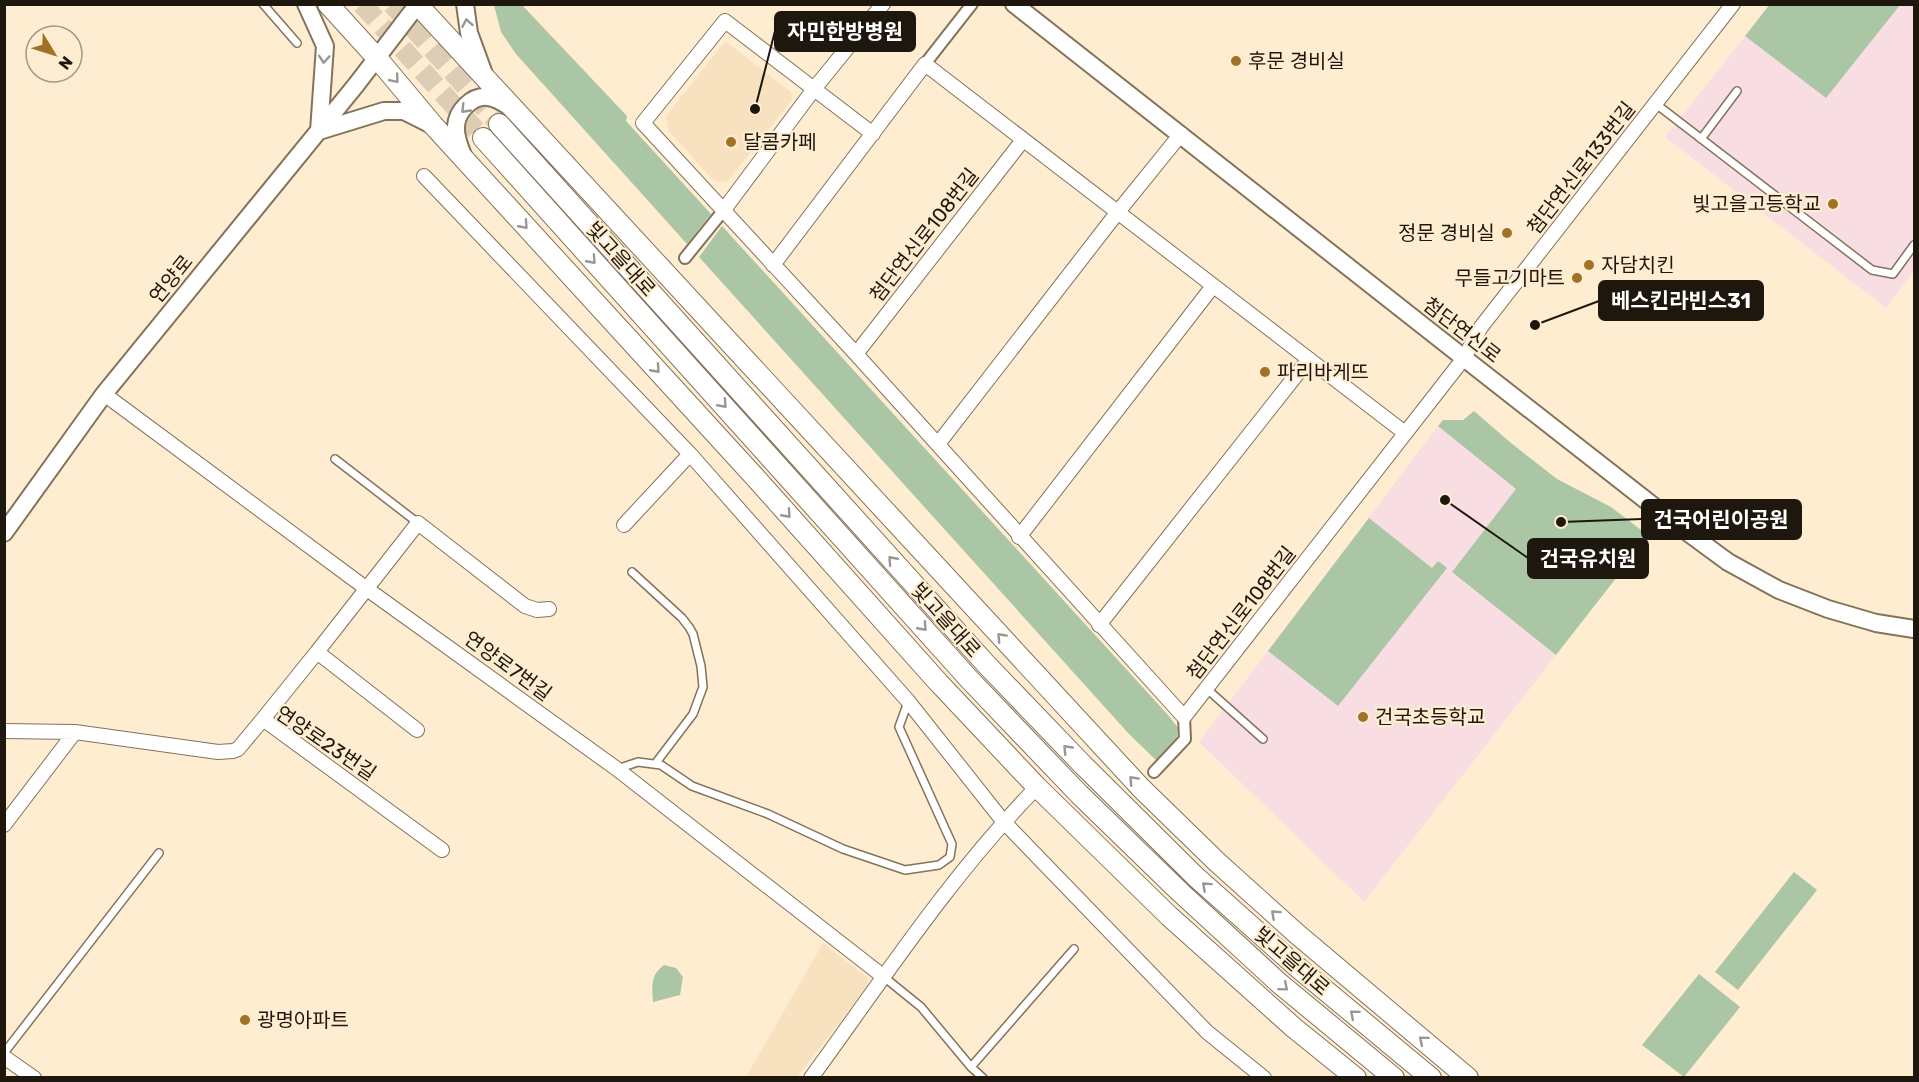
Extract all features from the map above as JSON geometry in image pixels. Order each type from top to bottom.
[{"type":"main road","points":[[328,4],[377,58],[433,126],[753,475],[938,682],[1037,787],[1169,916],[1293,1027],[1356,1077]]},
{"type":"main road","points":[[417,5],[1141,788],[1296,934],[1468,1077]]},
{"type":"main road","name":"빛고을대로","points":[[499,124],[978,655],[1083,765],[1196,877],[1296,966],[1431,1077]]},
{"type":"main road","name":"빛고을대로","points":[[483,138],[969,679],[1079,794],[1180,892],[1279,983],[1394,1077]]},
{"type":"street","points":[[306,4],[325,46],[319,131],[384,111],[404,111],[433,126]]},
{"type":"street","points":[[465,4],[469,33],[487,80]]},
{"type":"street","points":[[685,258],[814,89],[883,4]]},
{"type":"street","points":[[773,265],[972,4]]},
{"type":"street","name":"첨단연신로","points":[[1014,4],[1464,358],[1728,562],[1779,590],[1828,609],[1876,623],[1914,630]]},
{"type":"street","name":"첨단연신로133번길","points":[[1464,358],[1481,327],[1733,4]]},
{"type":"street","name":"연양로","points":[[4,533],[104,394],[319,131],[417,5]]},
{"type":"street","points":[[873,134],[725,21],[643,123],[938,444],[1184,717],[1185,739],[1154,772]]},
{"type":"street","points":[[925,64],[1405,433]]},
{"type":"street","points":[[465,160],[457,141],[456,127],[458,115],[465,106],[475,99],[487,96],[514,109]]},
{"type":"street","points":[[938,444],[1181,134]]},
{"type":"street","name":"첨단연신로108번길","points":[[856,354],[1023,140]]},
{"type":"street","points":[[424,176],[690,454],[908,701],[1004,821],[1207,1032],[1264,1077]]},
{"type":"street","points":[[1020,537],[1213,286]]},
{"type":"street","name":"첨단연신로108번길","points":[[1184,717],[1464,358]]},
{"type":"street","points":[[1099,625],[1309,359]]},
{"type":"street","name":"연양로7번길","points":[[104,394],[367,590],[617,769],[884,978]]},
{"type":"street","points":[[624,525],[690,454]]},
{"type":"street","points":[[263,719],[418,523],[525,606],[537,610],[549,609]]},
{"type":"street","points":[[317,652],[417,730]]},
{"type":"street","name":"연양로23번길","points":[[4,731],[75,732],[218,752],[234,751],[243,745],[263,719],[442,850]]},
{"type":"street","points":[[6,822],[75,732]]},
{"type":"street","points":[[811,1077],[955,880],[1004,821],[1037,787]]},
{"type":"street","points":[[4,1055],[34,1077]]},
{"type":"lane","points":[[263,4],[297,43]]},
{"type":"lane","points":[[1701,139],[1737,91]]},
{"type":"lane","points":[[1656,104],[1872,270],[1893,274],[1914,245]]},
{"type":"lane","points":[[335,459],[418,523]]},
{"type":"lane","points":[[632,572],[689,627],[699,655],[702,674],[703,687],[693,714],[655,764]]},
{"type":"lane","points":[[1207,689],[1263,739]]},
{"type":"lane","points":[[617,769],[638,762],[660,765],[692,786],[768,814],[843,849],[905,870],[939,864],[950,857],[952,844],[898,728],[908,701]]},
{"type":"lane","points":[[4,1055],[159,853]]},
{"type":"lane","points":[[971,1067],[1074,949]]},
{"type":"lane","points":[[884,978],[921,1007],[971,1067],[984,1077]]},
{"type":"shaded area","name":"빛고을고등학교","points":[[1770,5],[1914,5],[1914,271],[1886,308],[1665,137]]},
{"type":"shaded area","points":[[725,41],[791,92],[792,100],[727,182],[711,178],[668,130],[666,116]]},
{"type":"shaded area","name":"건국초등학교","points":[[1438,426],[1517,489],[1453,573],[1556,655],[1364,902],[1199,742]]},
{"type":"shaded area","points":[[823,943],[868,978],[868,986],[797,1077],[746,1077]]},
{"type":"green space","points":[[1770,4],[1900,5],[1826,98],[1745,36]]},
{"type":"green space","points":[[494,5],[522,5],[627,116],[626,121],[711,214],[687,244],[516,54],[501,32]]},
{"type":"green space","points":[[722,226],[1168,715],[1178,728],[1177,739],[1158,762],[1129,734],[699,257]]},
{"type":"green space","points":[[1474,411],[1557,479],[1611,507],[1649,536],[1556,655],[1452,572],[1516,489],[1438,426],[1443,420],[1463,420]]},
{"type":"green space","points":[[1369,518],[1432,568],[1438,561],[1447,568],[1338,706],[1268,651]]},
{"type":"green space","points":[[1794,872],[1817,890],[1738,990],[1715,972]]},
{"type":"green space","points":[[664,965],[676,968],[683,977],[680,995],[653,1002],[654,977]]},
{"type":"green space","points":[[1699,974],[1740,1007],[1684,1077],[1642,1045]]},
{"type":"tunnel","points":[[362,4],[483,138]]},
{"type":"tunnel","points":[[392,4],[499,124]]},
{"type":"place","name":"후문 경비실","points":[[1236,61]]},
{"type":"place","name":"자민한방병원","points":[[755,109]]},
{"type":"place","name":"달콤카페","points":[[731,142]]},
{"type":"place","name":"빛고을고등학교","points":[[1833,204]]},
{"type":"place","name":"정문 경비실","points":[[1507,233]]},
{"type":"place","name":"자담치킨","points":[[1589,265]]},
{"type":"place","name":"무들고기마트","points":[[1577,278]]},
{"type":"place","name":"베스킨라빈스31","points":[[1535,325]]},
{"type":"place","name":"파리바게뜨","points":[[1265,372]]},
{"type":"place","name":"건국유치원","points":[[1445,500]]},
{"type":"place","name":"건국어린이공원","points":[[1561,522]]},
{"type":"place","name":"건국초등학교","points":[[1363,717]]},
{"type":"place","name":"광명아파트","points":[[245,1020]]}]
